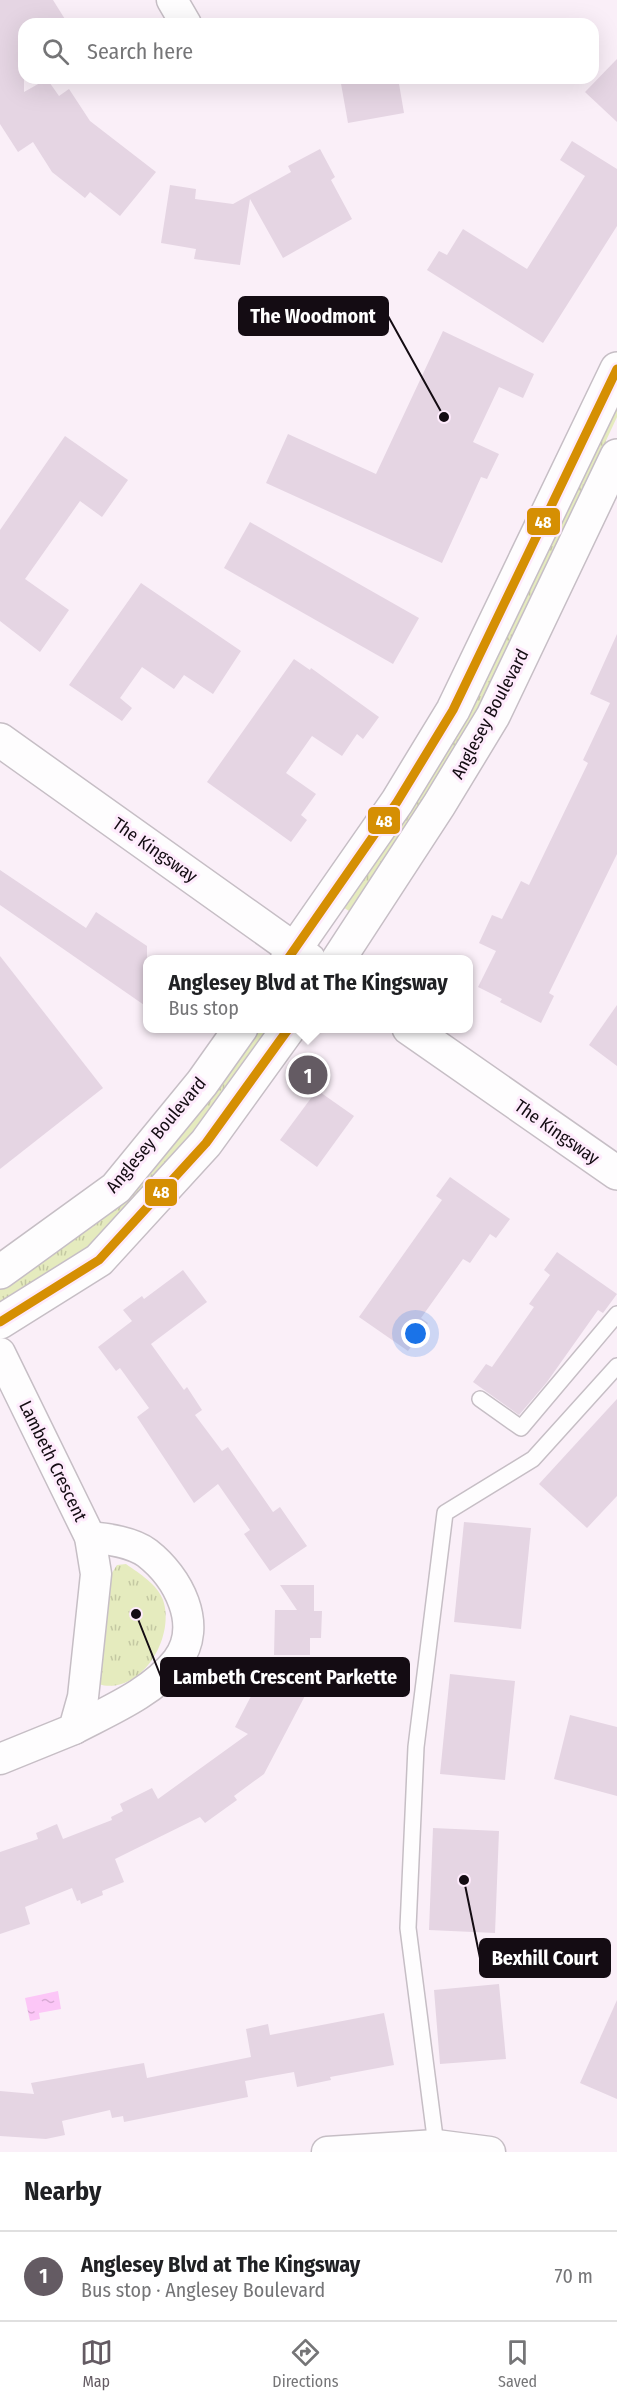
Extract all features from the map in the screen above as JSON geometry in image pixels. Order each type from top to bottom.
[{"type":"street","points":[[172,0],[182,18]]},
{"type":"street","name":"Anglesey Boulevard","points":[[298,955],[398,802],[453,710],[617,369]]},
{"type":"street","name":"Anglesey Boulevard","points":[[341,955],[493,716],[617,456]]},
{"type":"street","name":"The Kingsway","points":[[0,740],[296,955]]},
{"type":"street","name":"Anglesey Boulevard","points":[[0,1272],[116,1188],[202,1083],[238,1033]]},
{"type":"street","points":[[0,1322],[99,1260],[206,1143],[286,1033]]},
{"type":"street","name":"The Kingsway","points":[[415,1033],[617,1173]]},
{"type":"street","name":"Lambeth Crescent","points":[[0,1353],[90,1537],[96,1574],[86,1678],[74,1729]]},
{"type":"street","name":"Lambeth Crescent","points":[[0,1759],[74,1729],[157,1682],[178,1660],[186,1640],[189,1617],[181,1592],[167,1572],[145,1552],[113,1540],[90,1537]]},
{"type":"street","points":[[327,2152],[436,2145],[490,2152]]},
{"type":"lane","points":[[480,1399],[521,1428],[617,1314]]},
{"type":"lane","points":[[436,2145],[408,1928],[416,1747],[445,1513],[533,1459],[617,1366]]},
{"type":"green space","points":[[617,386],[617,417],[487,697],[411,821],[349,911],[338,904]]},
{"type":"green space","points":[[245,1033],[276,1033],[224,1110],[98,1240],[6,1300],[0,1301],[0,1277],[30,1257]]},
{"type":"green space","points":[[126,1564],[148,1580],[160,1594],[166,1615],[164,1631],[151,1661],[140,1673],[128,1682],[113,1686],[98,1684],[106,1633],[110,1576],[117,1565]]},
{"type":"water","points":[[58,1991],[61,2009],[39,2013],[40,2019],[30,2021],[25,1998]]},
{"type":"building","points":[[0,0],[53,0],[64,18],[18,18],[18,84],[24,84],[24,92],[38,84],[51,84],[59,96],[69,89],[90,121],[156,172],[120,216],[90,192],[85,198],[52,172],[33,142],[18,152],[0,124]]},
{"type":"building","points":[[617,59],[617,122],[585,92],[593,84],[599,84],[599,78]]},
{"type":"building","points":[[341,84],[399,84],[404,113],[348,123]]},
{"type":"building","points":[[572,141],[617,169],[617,226],[543,343],[427,270],[439,251],[447,255],[463,229],[527,269],[585,176],[560,160]]},
{"type":"building","points":[[320,149],[335,177],[331,180],[352,219],[283,258],[250,199],[240,265],[194,259],[196,249],[161,243],[170,185],[196,189],[195,199],[233,204],[291,172],[288,166]]},
{"type":"building","points":[[443,331],[534,374],[523,398],[499,387],[473,442],[499,454],[487,479],[481,477],[442,563],[266,483],[288,434],[376,474]]},
{"type":"building","points":[[65,436],[128,480],[102,517],[80,501],[25,579],[69,610],[40,652],[0,621],[0,530]]},
{"type":"building","points":[[250,522],[419,618],[393,664],[224,568]]},
{"type":"building","points":[[141,583],[241,651],[213,694],[184,675],[174,689],[142,667],[120,698],[132,708],[122,721],[69,685]]},
{"type":"building","points":[[617,634],[617,854],[549,993],[554,996],[541,1023],[500,1002],[502,999],[478,987],[496,951],[479,943],[492,915],[502,919],[521,881],[529,885],[588,763],[583,760],[610,703],[590,694]]},
{"type":"building","points":[[294,659],[310,670],[311,668],[379,717],[363,739],[357,734],[342,756],[312,736],[286,773],[316,794],[301,815],[307,820],[291,842],[207,782]]},
{"type":"building","points":[[0,870],[86,928],[96,912],[147,946],[147,955],[143,955],[143,1004],[0,905]]},
{"type":"building","points":[[0,956],[103,1088],[0,1169]]},
{"type":"building","points":[[617,1005],[617,1066],[589,1045]]},
{"type":"building","points":[[317,1090],[354,1116],[317,1167],[280,1140]]},
{"type":"building","points":[[450,1177],[510,1219],[496,1238],[490,1234],[470,1263],[463,1259],[421,1318],[428,1323],[408,1351],[359,1317],[442,1200],[436,1196]]},
{"type":"building","points":[[557,1252],[617,1294],[603,1313],[598,1310],[547,1382],[519,1415],[473,1382],[486,1364],[492,1367],[534,1307],[529,1304],[550,1275],[544,1270]]},
{"type":"building","points":[[183,1270],[207,1302],[151,1344],[184,1390],[187,1387],[202,1410],[195,1415],[222,1451],[228,1447],[273,1512],[280,1507],[307,1546],[270,1571],[244,1534],[250,1530],[218,1484],[194,1503],[137,1417],[149,1408],[120,1368],[116,1371],[98,1347],[132,1321],[123,1310],[142,1296],[144,1299]]},
{"type":"building","points":[[617,1399],[617,1496],[587,1528],[539,1484]]},
{"type":"building","points":[[464,1522],[531,1528],[521,1629],[454,1622]]},
{"type":"building","points":[[280,1585],[314,1585],[314,1611],[322,1611],[321,1638],[310,1638],[310,1655],[274,1655],[275,1610],[297,1610]]},
{"type":"building","points":[[265,1669],[307,1692],[264,1774],[234,1796],[237,1800],[205,1823],[200,1817],[115,1859],[124,1882],[102,1891],[103,1895],[81,1904],[80,1900],[77,1901],[72,1888],[25,1907],[30,1924],[0,1934],[0,1852],[38,1839],[36,1833],[57,1824],[63,1839],[112,1820],[111,1817],[123,1811],[120,1804],[152,1788],[158,1799],[248,1734],[235,1727]]},
{"type":"building","points":[[450,1674],[515,1681],[505,1780],[440,1774]]},
{"type":"building","points":[[570,1715],[617,1727],[617,1796],[554,1779]]},
{"type":"building","points":[[433,1828],[499,1831],[495,1933],[429,1930]]},
{"type":"building","points":[[499,1984],[506,2059],[440,2064],[434,1990]]},
{"type":"building","points":[[617,2000],[617,2099],[580,2083]]},
{"type":"building","points":[[384,2013],[394,2065],[330,2077],[331,2080],[297,2087],[294,2072],[245,2081],[248,2097],[124,2122],[123,2116],[112,2118],[110,2110],[62,2121],[65,2135],[46,2139],[0,2136],[0,2091],[34,2094],[31,2083],[144,2063],[147,2078],[251,2057],[246,2029],[268,2024],[270,2035]]},
{"type":"transit line","name":"48","points":[[290,955],[397,802],[453,710],[617,369]]},
{"type":"transit line","name":"48","points":[[0,1322],[99,1260],[206,1143],[285,1033]]},
{"type":"place","name":"The Woodmont","points":[[444,417]]},
{"type":"place","name":"Anglesey Blvd at The Kingsway","points":[[308,1075]]},
{"type":"place","name":"Lambeth Crescent Parkette","points":[[136,1614]]},
{"type":"place","name":"Bexhill Court","points":[[464,1880]]}]
